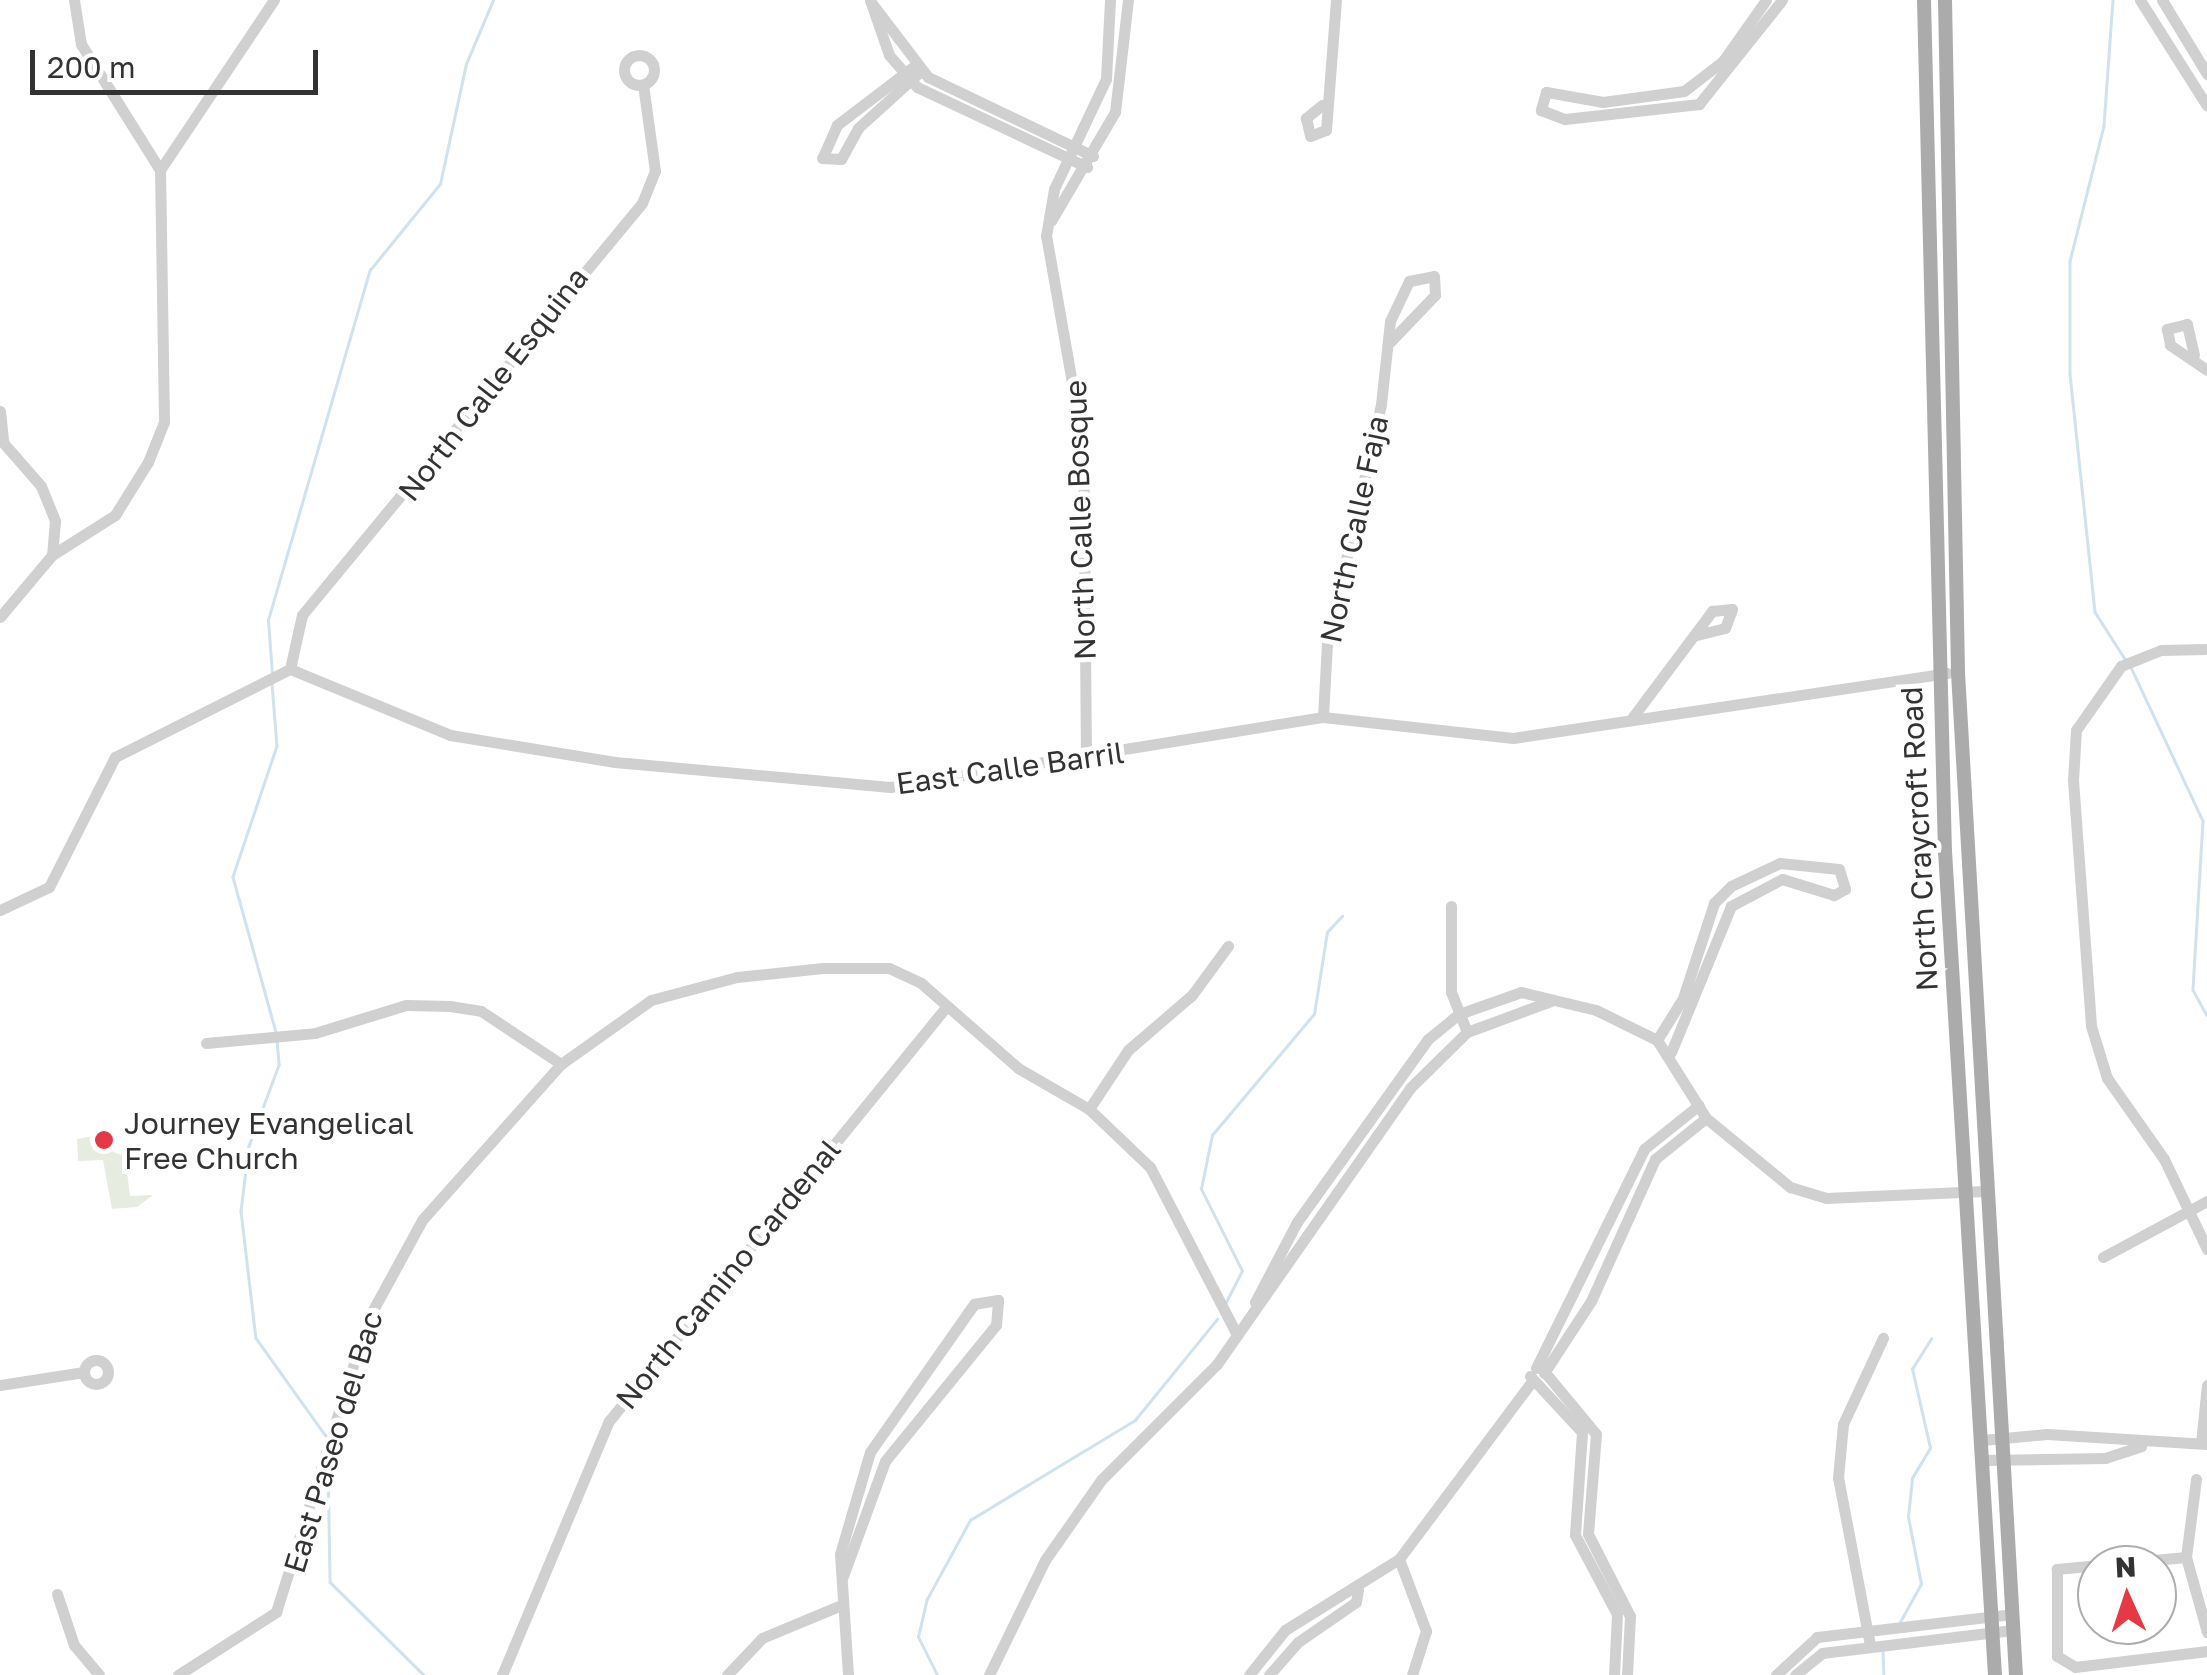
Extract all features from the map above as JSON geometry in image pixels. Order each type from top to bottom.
[{"type":"main road","name":"North Craycroft Road","points":[[1924,0],[1938,674],[1995,1675]]},
{"type":"main road","name":"North Craycroft Road","points":[[1945,0],[1958,673],[1984,1192],[2016,1675]]},
{"type":"street","points":[[0,618],[52,555],[115,515],[164,422],[160,170],[80,44],[74,0]]},
{"type":"street","points":[[160,170],[274,0]]},
{"type":"street","points":[[870,0],[919,67],[961,99],[1077,147],[1090,162]]},
{"type":"street","points":[[870,0],[908,76],[952,111],[1070,160],[1090,162]]},
{"type":"street","name":"North Calle Bosque","points":[[1086,758],[1082,445],[1048,224],[1070,160],[1106,79],[1110,0]]},
{"type":"street","points":[[1048,224],[1090,162],[1124,82],[1128,0]]},
{"type":"street","points":[[1322,105],[1336,0]]},
{"type":"street","points":[[1766,0],[1724,60],[1684,91],[1603,102],[1546,92],[1541,110],[1632,116],[1699,104],[1735,70],[1782,0]]},
{"type":"street","points":[[2140,0],[2207,106]]},
{"type":"street","points":[[2162,0],[2207,74]]},
{"type":"street","points":[[908,76],[858,128],[841,159],[822,158],[836,125],[919,67]]},
{"type":"street","name":"North Calle Esquina","points":[[290,669],[302,616],[642,203],[655,171],[643,85]]},
{"type":"street","name":"North Calle Faja","points":[[1323,717],[1338,581],[1390,342],[1404,289],[1434,276],[1436,296],[1390,342]]},
{"type":"street","points":[[2194,355],[2207,370]]},
{"type":"street","points":[[0,412],[2,440],[40,486],[55,521],[52,555]]},
{"type":"street","points":[[1632,718],[1697,635]]},
{"type":"street","points":[[2207,649],[2161,650],[2120,666],[2076,730],[2072,780],[2091,1026],[2106,1078],[2191,1209],[2207,1249]]},
{"type":"street","points":[[0,910],[49,887],[114,758],[290,669]]},
{"type":"street","name":"East Calle Barril","points":[[290,669],[450,736],[615,762],[890,787],[1323,717],[1512,738],[1958,673]]},
{"type":"street","points":[[1657,1040],[1683,998],[1714,903],[1731,886],[1780,864],[1839,869],[1845,890],[1834,895],[1782,879],[1732,906],[1671,1052]]},
{"type":"street","points":[[1452,906],[1459,1014],[1467,1032]]},
{"type":"street","points":[[1090,1109],[1128,1050],[1192,995],[1228,946]]},
{"type":"street","name":"East Paseo del Bac","points":[[178,1675],[276,1612],[393,1266],[560,1064],[651,1000],[736,976],[888,968],[946,1007],[1018,1068],[1090,1109],[1177,1208],[1235,1331]]},
{"type":"street","points":[[1256,1302],[1298,1222],[1394,1080],[1459,1014],[1521,992],[1657,1040],[1671,1052],[1706,1118],[1759,1169],[1826,1198],[1984,1192]]},
{"type":"street","points":[[990,1675],[1045,1560],[1101,1480],[1217,1364],[1256,1302],[1315,1234],[1410,1088],[1467,1032],[1551,1001]]},
{"type":"street","points":[[206,1043],[315,1033],[406,1005],[450,1006],[481,1011],[560,1064]]},
{"type":"street","name":"North Camino Cardenal","points":[[502,1675],[609,1420],[946,1007]]},
{"type":"street","points":[[1537,1375],[1644,1149],[1699,1105]]},
{"type":"street","points":[[1248,1675],[1285,1630],[1358,1589],[1399,1559],[1537,1375],[1616,1241],[1655,1160],[1706,1118]]},
{"type":"street","points":[[2103,1258],[2207,1201]]},
{"type":"street","points":[[1604,1230],[1616,1241]]},
{"type":"street","points":[[843,1576],[885,1461],[996,1325],[998,1300],[974,1304],[870,1452],[842,1540],[839,1606],[848,1675]]},
{"type":"street","points":[[1870,1645],[1838,1478],[1843,1424],[1882,1338]]},
{"type":"street","points":[[0,1386],[84,1372]]},
{"type":"street","points":[[1537,1375],[1582,1432],[1575,1535],[1617,1614],[1614,1675]]},
{"type":"street","points":[[1537,1375],[1596,1434],[1588,1534],[1630,1616],[1627,1675]]},
{"type":"street","points":[[1982,1440],[2141,1446],[2204,1443],[2207,1385]]},
{"type":"street","points":[[1983,1460],[2105,1458],[2141,1446]]},
{"type":"street","points":[[2196,1479],[2186,1557],[2207,1632]]},
{"type":"street","points":[[2186,1557],[2057,1569],[2056,1656],[2075,1666],[2207,1651]]},
{"type":"street","points":[[1399,1559],[1426,1630],[1412,1675]]},
{"type":"street","points":[[1270,1675],[1356,1602],[1358,1589]]},
{"type":"street","points":[[57,1594],[74,1645],[98,1675]]},
{"type":"street","points":[[727,1675],[762,1638],[839,1606]]},
{"type":"street","points":[[1776,1675],[1816,1637],[1866,1630],[2012,1622]]},
{"type":"street","points":[[1794,1675],[1822,1653],[1992,1623]]},
{"type":"shaded area","points":[[95,1136],[96,1146],[125,1156],[130,1196],[153,1195],[137,1207],[112,1209],[103,1160],[78,1161],[77,1139]]},
{"type":"waterway","points":[[272,675],[268,620],[370,270],[440,184],[466,64],[493,0]]},
{"type":"waterway","points":[[2113,0],[2104,126],[2070,261],[2070,374],[2095,612],[2125,659]]},
{"type":"waterway","points":[[2130,665],[2203,821],[2193,990],[2207,1015]]},
{"type":"waterway","points":[[272,683],[277,746],[233,877],[276,1032]]},
{"type":"waterway","points":[[1225,1304],[1242,1271],[1201,1189],[1212,1135],[1314,1014],[1327,932],[1342,916]]},
{"type":"waterway","points":[[277,1040],[279,1065],[249,1146],[241,1211],[256,1338],[326,1436]]},
{"type":"waterway","points":[[937,1675],[918,1637],[927,1599],[970,1520],[1135,1420],[1217,1319]]},
{"type":"waterway","points":[[1900,1622],[1921,1584],[1908,1517],[1912,1478],[1930,1448],[1912,1369],[1931,1338]]},
{"type":"waterway","points":[[328,1463],[330,1582],[424,1675]]},
{"type":"waterway","points":[[1883,1650],[1884,1675]]},
{"type":"place","name":"Journey Evangelical Free Church","points":[[104,1140]]}]
